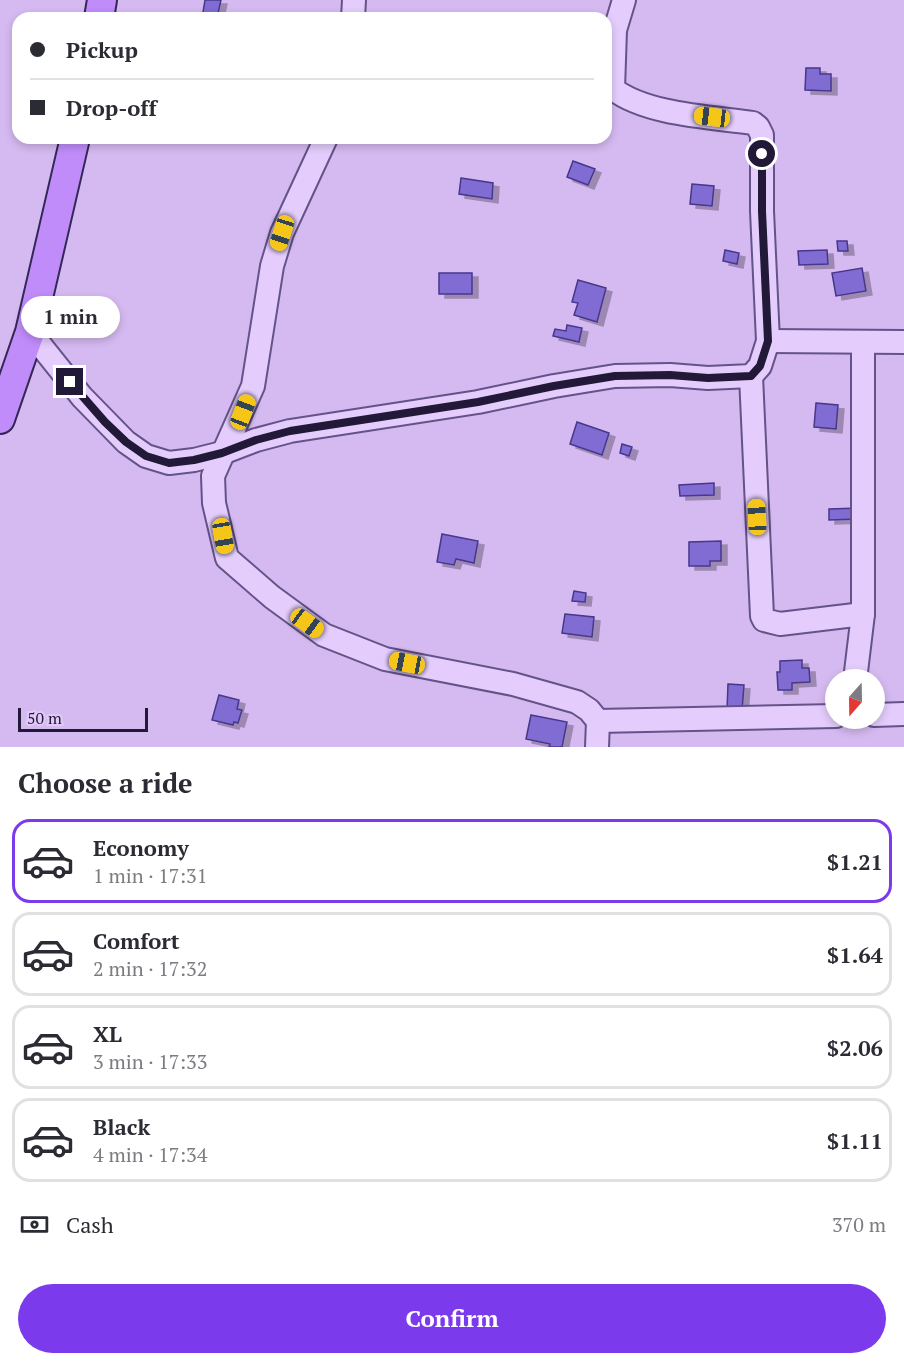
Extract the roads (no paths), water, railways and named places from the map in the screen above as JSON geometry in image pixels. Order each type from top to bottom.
[{"type":"main road","points":[[0,419],[30,332],[74,144]]},
{"type":"street","points":[[624,0],[615,30],[613,89],[621,96],[636,102],[678,113],[753,123],[762,135],[762,211],[768,341],[760,366],[751,376],[762,616],[764,620],[780,624],[863,614]]},
{"type":"street","points":[[323,144],[282,233],[264,307],[253,386],[213,476],[214,503],[227,558],[272,597],[324,635],[385,659],[513,684],[577,702],[589,710],[598,721],[597,747]]},
{"type":"street","points":[[30,332],[82,397],[126,442],[146,456],[169,463],[222,453],[256,440],[290,431],[478,402],[615,376],[670,375],[708,378],[751,376]]},
{"type":"street","points":[[768,341],[904,342]]},
{"type":"street","points":[[856,669],[863,614],[863,342]]},
{"type":"street","points":[[885,715],[904,714]]},
{"type":"street","points":[[598,721],[825,716]]}]
